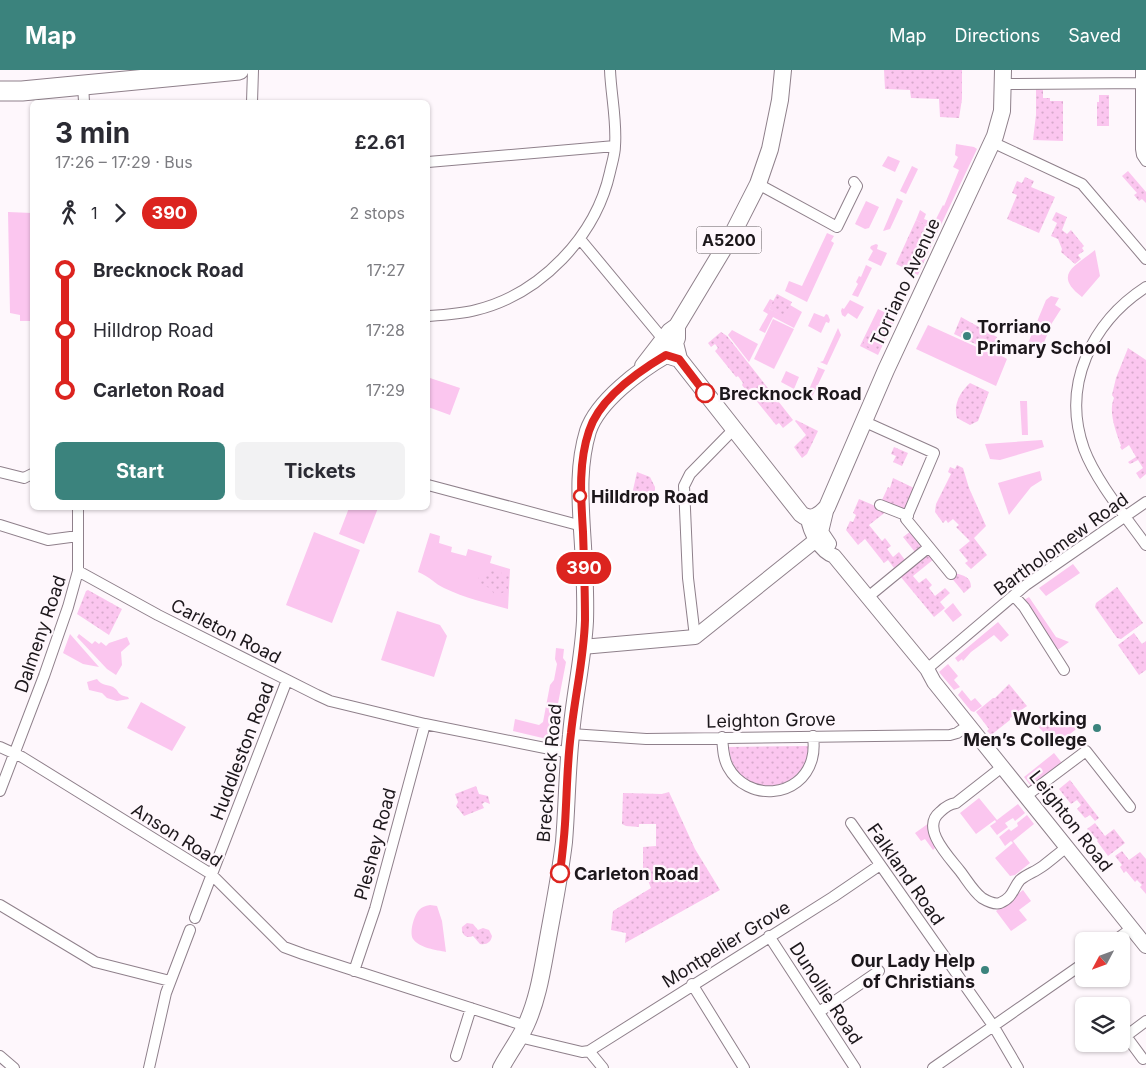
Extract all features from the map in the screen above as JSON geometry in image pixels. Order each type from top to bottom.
[{"type":"highway","points":[[0,91],[84,93],[239,70]]},
{"type":"main road","name":"Brecknock Road","points":[[639,372],[670,331],[677,326],[733,234],[758,184],[770,149],[780,100],[783,70]]},
{"type":"main road","name":"Torriano Avenue","points":[[827,507],[864,421],[992,142],[1002,111],[1003,77]]},
{"type":"main road","name":"A5200","points":[[677,326],[675,348],[679,359]]},
{"type":"main road","name":"Brecknock Road","points":[[501,1068],[523,1031],[539,984],[557,896],[565,825],[571,734],[585,607],[581,468],[589,430],[604,405],[639,372],[666,355],[679,359]]},
{"type":"main road","name":"Leighton Road","points":[[679,359],[800,514],[808,518]]},
{"type":"main road","points":[[808,518],[814,518],[827,507]]},
{"type":"street","points":[[252,100],[253,70]]},
{"type":"street","points":[[430,316],[476,310],[513,296],[545,275],[580,239],[606,190],[615,146],[610,70]]},
{"type":"street","points":[[1141,70],[1144,83],[1144,158]]},
{"type":"street","points":[[1003,77],[1144,83]]},
{"type":"street","points":[[992,142],[1082,184],[1144,252]]},
{"type":"street","points":[[430,162],[615,146]]},
{"type":"street","points":[[758,184],[837,228],[858,186],[854,182]]},
{"type":"street","points":[[580,239],[663,340]]},
{"type":"street","points":[[1146,287],[1119,307],[1098,333],[1081,372],[1077,394],[1078,421],[1084,448],[1093,468],[1146,545]]},
{"type":"street","points":[[864,421],[934,453],[906,519],[951,574]]},
{"type":"street","points":[[695,637],[688,578],[684,486],[690,474],[734,430]]},
{"type":"street","points":[[0,472],[24,478],[30,475]]},
{"type":"street","points":[[430,486],[582,526]]},
{"type":"street","name":"Bartholomew Road","points":[[927,669],[1026,585],[1146,502]]},
{"type":"street","points":[[880,505],[908,516]]},
{"type":"street","name":"Leighton Road","points":[[827,507],[821,532],[834,550],[834,556]]},
{"type":"street","name":"Dalmeny Road","points":[[0,791],[68,607],[78,571],[78,510]]},
{"type":"street","name":"Leighton Road","points":[[808,518],[811,531],[816,540],[829,554],[834,556],[927,669],[934,682],[1146,946]]},
{"type":"street","points":[[0,524],[48,540],[78,536]]},
{"type":"street","points":[[582,647],[695,637],[816,540]]},
{"type":"street","points":[[868,597],[929,547]]},
{"type":"street","name":"Carleton Road","points":[[78,571],[158,615],[330,701],[426,724],[570,753]]},
{"type":"street","points":[[1014,596],[1024,606],[1064,670]]},
{"type":"street","name":"Huddleston Road","points":[[195,918],[287,680]]},
{"type":"street","name":"Pleshey Road","points":[[354,971],[374,909],[426,724]]},
{"type":"street","name":"Leighton Grove","points":[[571,734],[646,738],[950,735],[969,725]]},
{"type":"street","points":[[722,737],[724,757],[734,775],[749,788],[767,792],[784,789],[802,778],[812,759],[814,736]]},
{"type":"street","name":"Anson Road","points":[[0,747],[14,753],[211,874],[284,947],[471,1008],[523,1031],[582,1052],[589,1050]]},
{"type":"street","points":[[1026,796],[1086,751],[1130,808]]},
{"type":"street","points":[[1002,767],[956,803],[948,805],[938,813],[933,822],[935,835],[940,845],[976,892],[989,902],[1001,902],[1014,892],[1019,881],[1034,870],[1041,868],[1067,847]]},
{"type":"street","name":"Falkland Road","points":[[851,823],[994,1027],[1018,1068]]},
{"type":"street","name":"Montpelier Grove","points":[[589,1050],[833,897],[880,865]]},
{"type":"street","points":[[0,905],[95,962],[170,981]]},
{"type":"street","points":[[1126,932],[1132,928]]},
{"type":"street","points":[[149,1068],[170,981],[190,930]]},
{"type":"street","name":"Dunollie Road","points":[[769,936],[856,1068]]},
{"type":"street","points":[[933,1068],[1075,969]]},
{"type":"street","points":[[818,1012],[879,971]]},
{"type":"street","points":[[692,984],[744,1068]]},
{"type":"street","points":[[456,1056],[471,1008]]},
{"type":"street","points":[[1142,1059],[1126,1036],[1146,1021]]},
{"type":"street","points":[[589,1050],[603,1068]]},
{"type":"street","points":[[0,1056],[14,1068]]},
{"type":"shaded area","points":[[884,70],[962,70],[962,99],[959,118],[940,117],[939,99],[911,98],[910,90],[885,89]]},
{"type":"shaded area","points":[[1036,89],[1043,90],[1043,98],[1050,98],[1050,101],[1063,101],[1063,141],[1033,140],[1036,115]]},
{"type":"shaded area","points":[[1099,95],[1109,95],[1109,126],[1097,126],[1097,102],[1099,102]]},
{"type":"shaded area","points":[[956,144],[977,149],[938,231],[916,220],[920,210],[926,214],[924,219],[934,223],[944,206],[959,170],[953,167],[958,157],[955,155]]},
{"type":"shaded area","points":[[888,156],[900,161],[895,172],[882,166]]},
{"type":"shaded area","points":[[912,166],[918,169],[906,194],[900,191]]},
{"type":"shaded area","points":[[1128,171],[1146,192],[1146,203],[1142,199],[1139,201],[1134,195],[1137,193],[1122,176]]},
{"type":"shaded area","points":[[1025,177],[1034,181],[1031,187],[1055,197],[1039,233],[1007,219],[1017,195],[1012,193],[1017,181],[1022,183]]},
{"type":"shaded area","points":[[897,198],[903,201],[890,229],[883,231]]},
{"type":"shaded area","points":[[866,201],[879,207],[869,228],[865,229],[855,224]]},
{"type":"shaded area","points":[[8,212],[30,213],[30,321],[20,321],[20,315],[10,313]]},
{"type":"shaded area","points":[[1056,212],[1067,217],[1062,230],[1067,234],[1071,230],[1084,246],[1082,248],[1084,251],[1078,255],[1081,259],[1075,264],[1061,252],[1062,249],[1058,239],[1051,236],[1057,223],[1052,220]]},
{"type":"shaded area","points":[[916,220],[938,231],[918,275],[896,264]]},
{"type":"shaded area","points":[[827,233],[834,236],[831,241],[834,243],[807,302],[785,291],[789,281],[802,286]]},
{"type":"shaded area","points":[[878,245],[877,249],[887,253],[881,266],[868,260],[873,251],[870,248],[871,246]]},
{"type":"shaded area","points":[[1095,250],[1100,276],[1082,297],[1073,289],[1068,276],[1075,266]]},
{"type":"shaded area","points":[[866,265],[872,268],[858,297],[852,295],[858,284],[856,282],[859,276],[861,277]]},
{"type":"shaded area","points":[[777,294],[792,302],[784,317],[769,309]]},
{"type":"shaded area","points":[[1051,296],[1059,298],[1055,305],[1061,309],[1052,323],[1040,352],[1032,346],[1028,351],[1026,348],[1046,300]]},
{"type":"shaded area","points":[[770,299],[774,301],[769,309],[784,316],[790,305],[802,312],[794,328],[773,317],[765,333],[759,330],[768,314],[763,311]]},
{"type":"shaded area","points":[[850,300],[864,307],[857,319],[848,313],[845,317],[842,315],[842,308],[844,309]]},
{"type":"shaded area","points":[[878,309],[896,318],[878,355],[860,346]]},
{"type":"shaded area","points":[[814,313],[824,317],[826,314],[830,320],[829,323],[826,322],[821,333],[808,326]]},
{"type":"shaded area","points":[[961,317],[997,337],[990,351],[954,334]]},
{"type":"shaded area","points":[[773,319],[794,329],[774,369],[754,359]]},
{"type":"shaded area","points":[[871,325],[886,333],[877,352],[862,345]]},
{"type":"shaded area","points":[[928,325],[990,353],[995,352],[1007,359],[996,386],[916,349]]},
{"type":"shaded area","points":[[838,328],[841,335],[827,365],[820,362],[823,361]]},
{"type":"shaded area","points":[[732,330],[758,344],[749,362],[728,335]]},
{"type":"shaded area","points":[[721,332],[727,336],[793,420],[783,428],[779,423],[776,425],[755,399],[753,400],[738,376],[736,377],[715,351],[718,348],[715,344],[711,347],[708,343]]},
{"type":"shaded area","points":[[1128,348],[1146,360],[1146,474],[1140,479],[1136,473],[1143,468],[1138,460],[1130,464],[1128,462],[1136,457],[1129,445],[1122,450],[1120,447],[1112,416],[1114,398],[1112,395],[1116,378]]},
{"type":"shaded area","points":[[817,367],[825,370],[812,397],[807,394],[818,369]]},
{"type":"shaded area","points":[[786,371],[799,377],[794,389],[781,382]]},
{"type":"shaded area","points":[[430,378],[460,388],[450,415],[430,408]]},
{"type":"shaded area","points":[[970,383],[989,392],[978,421],[970,425],[957,418],[956,408],[960,395]]},
{"type":"shaded area","points":[[1020,401],[1027,401],[1028,435],[1022,435]]},
{"type":"shaded area","points":[[796,420],[818,431],[807,454],[802,458],[794,447],[806,435]]},
{"type":"shaded area","points":[[1042,440],[1044,447],[1000,460],[990,459],[985,444]]},
{"type":"shaded area","points":[[894,447],[908,453],[902,466],[893,462],[896,456],[891,454]]},
{"type":"shaded area","points":[[957,465],[963,468],[969,488],[986,526],[974,538],[987,555],[971,569],[965,563],[968,561],[959,550],[970,541],[956,527],[959,525],[953,519],[948,523],[946,520],[943,523],[935,512],[936,504],[951,474],[948,472],[950,467],[955,469]]},
{"type":"shaded area","points":[[1040,471],[1042,480],[1031,487],[1009,515],[998,483]]},
{"type":"shaded area","points":[[637,472],[650,477],[655,487],[655,498],[651,502],[644,502],[642,500],[633,502],[631,499]]},
{"type":"shaded area","points":[[893,478],[914,488],[904,510],[881,502],[888,487],[890,488]]},
{"type":"shaded area","points":[[859,499],[887,511],[869,525],[882,541],[885,538],[891,546],[887,549],[893,557],[899,552],[905,560],[894,568],[888,560],[884,563],[865,539],[858,545],[846,530],[850,521],[853,522],[856,515],[853,513]]},
{"type":"shaded area","points":[[348,510],[377,510],[364,544],[339,534]]},
{"type":"shaded area","points":[[911,531],[923,546],[915,552],[903,537]]},
{"type":"shaded area","points":[[314,532],[360,550],[332,623],[286,605]]},
{"type":"shaded area","points":[[430,533],[440,536],[439,543],[452,547],[451,552],[466,556],[468,549],[492,556],[490,563],[510,569],[508,609],[452,592],[418,572]]},
{"type":"shaded area","points":[[929,553],[934,559],[913,576],[919,583],[926,578],[932,585],[929,588],[935,596],[945,588],[950,593],[940,602],[945,608],[934,617],[900,576]]},
{"type":"shaded area","points":[[1073,564],[1080,573],[1046,596],[1039,588]]},
{"type":"shaded area","points":[[496,569],[503,576],[509,576],[508,590],[498,595],[494,594],[490,588],[481,585],[478,579],[481,574],[489,574],[492,570]]},
{"type":"shaded area","points":[[954,573],[966,577],[971,583],[971,587],[964,593],[950,576]]},
{"type":"shaded area","points":[[1117,587],[1143,623],[1121,639],[1117,638],[1095,607],[1096,603]]},
{"type":"shaded area","points":[[88,590],[122,609],[109,635],[77,614]]},
{"type":"shaded area","points":[[1029,597],[1056,637],[1069,642],[1059,649],[1055,649],[1024,600]]},
{"type":"shaded area","points":[[953,603],[962,615],[953,622],[944,611]]},
{"type":"shaded area","points":[[397,611],[440,625],[447,636],[434,677],[381,660]]},
{"type":"shaded area","points":[[998,622],[1009,635],[1001,642],[994,635],[971,652],[963,661],[962,659],[958,662],[955,658]]},
{"type":"shaded area","points":[[1134,633],[1142,644],[1146,641],[1146,670],[1139,675],[1118,645]]},
{"type":"shaded area","points":[[70,634],[99,667],[83,664],[63,653]]},
{"type":"shaded area","points":[[79,634],[92,644],[95,641],[99,644],[101,642],[106,646],[109,643],[127,637],[130,644],[121,652],[122,665],[116,675],[107,669],[77,637]]},
{"type":"shaded area","points":[[556,648],[564,649],[563,658],[566,662],[551,740],[513,731],[515,719],[539,725],[543,722],[550,685],[554,680],[557,664],[555,659]]},
{"type":"shaded area","points":[[948,664],[958,676],[954,680],[960,687],[954,690],[939,672]]},
{"type":"shaded area","points":[[97,679],[102,684],[113,687],[129,699],[117,701],[107,698],[102,693],[89,690],[87,682]]},
{"type":"shaded area","points":[[1009,684],[1027,706],[991,735],[987,731],[989,729],[976,712],[995,698]]},
{"type":"shaded area","points":[[962,690],[971,701],[975,698],[982,706],[974,712],[971,711],[958,695]]},
{"type":"shaded area","points":[[141,702],[186,727],[172,751],[127,728]]},
{"type":"shaded area","points":[[1071,714],[1080,726],[1055,746],[1046,735]]},
{"type":"shaded area","points":[[1043,716],[1047,721],[1051,718],[1058,726],[1046,735],[1035,723]]},
{"type":"shaded area","points":[[809,746],[805,763],[795,776],[783,783],[769,786],[755,784],[742,776],[733,764],[729,747]]},
{"type":"shaded area","points":[[1054,753],[1062,763],[1031,786],[1024,777]]},
{"type":"shaded area","points":[[1070,780],[1099,818],[1095,821],[1090,815],[1085,818],[1077,809],[1081,805],[1077,800],[1071,804],[1059,789]]},
{"type":"shaded area","points":[[476,786],[479,794],[488,796],[490,804],[485,802],[482,804],[484,808],[464,816],[456,806],[458,802],[455,794]]},
{"type":"shaded area","points":[[669,792],[695,849],[720,890],[625,943],[626,933],[611,930],[613,911],[651,888],[643,868],[643,847],[656,846],[656,824],[639,824],[639,827],[622,824],[623,793],[662,794]]},
{"type":"shaded area","points":[[979,798],[997,820],[1018,804],[1025,813],[1015,821],[1013,818],[1005,823],[1008,827],[997,835],[990,826],[996,822],[995,820],[976,834],[960,813]]},
{"type":"shaded area","points":[[1027,815],[1034,824],[1013,841],[1030,863],[1015,875],[1010,876],[995,858],[1013,843],[1011,841],[1005,846],[999,837],[1009,829],[1011,831],[1018,826],[1017,823]]},
{"type":"shaded area","points":[[929,823],[935,848],[933,850],[925,839],[921,841],[915,833]]},
{"type":"shaded area","points":[[1095,823],[1105,836],[1114,829],[1125,843],[1108,856],[1098,840],[1087,829]]},
{"type":"shaded area","points":[[1122,851],[1129,860],[1140,852],[1146,859],[1146,894],[1140,887],[1142,885],[1137,880],[1135,882],[1126,871],[1124,873],[1120,867],[1122,865],[1115,856]]},
{"type":"shaded area","points":[[1023,890],[1031,901],[1019,910],[1027,920],[1011,931],[996,911]]},
{"type":"shaded area","points":[[437,906],[442,921],[446,952],[424,947],[413,939],[413,924],[417,912],[422,907]]},
{"type":"shaded area","points":[[467,923],[473,924],[478,930],[483,928],[489,930],[492,936],[491,940],[485,944],[480,944],[473,936],[465,936],[462,932],[462,927]]},
{"type":"bus line","name":"390","points":[[560,873],[571,734],[585,621],[580,491],[583,454],[589,430],[598,413],[616,393],[639,372],[666,355],[679,359],[705,393]]},
{"type":"place","name":"Torriano Primary School","points":[[967,336]]},
{"type":"place","name":"Brecknock Road","points":[[705,393]]},
{"type":"place","name":"Hilldrop Road","points":[[580,496]]},
{"type":"place","name":"Working Men’s College","points":[[1097,728]]},
{"type":"place","name":"Carleton Road","points":[[560,873]]},
{"type":"place","name":"Our Lady Help of Christians","points":[[985,970]]}]
